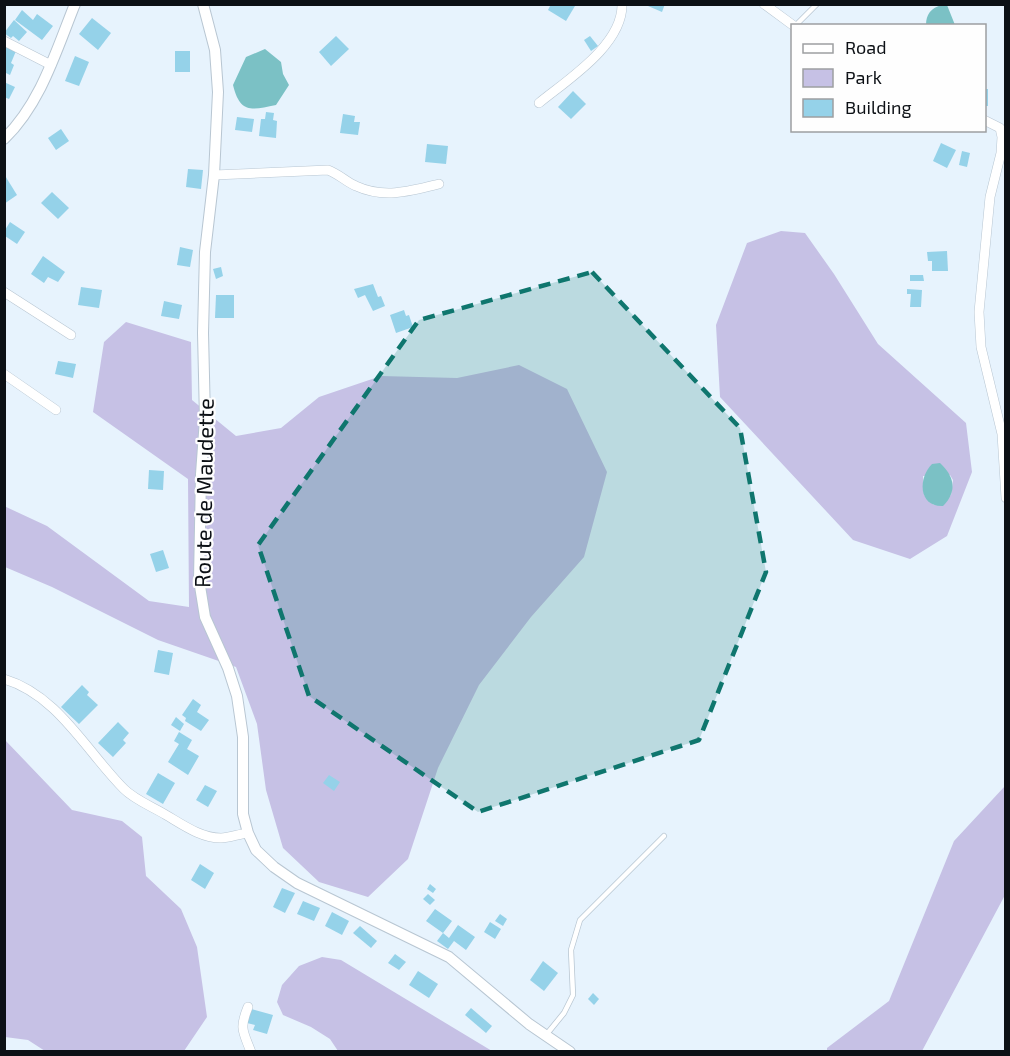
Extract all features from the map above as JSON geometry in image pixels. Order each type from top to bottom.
[{"type":"street","points":[[4,139],[19,125],[43,85],[75,4]]},
{"type":"street","name":"Route de Maudette","points":[[203,4],[214,50],[218,92],[214,175],[205,252],[204,419],[199,580],[205,616],[228,668],[237,696],[243,737],[243,814],[248,833],[256,850],[297,884],[412,937],[449,957],[529,1024],[570,1052]]},
{"type":"street","points":[[539,104],[602,50],[613,36],[622,13],[622,4]]},
{"type":"street","points":[[764,4],[791,24]]},
{"type":"street","points":[[4,41],[51,65]]},
{"type":"street","points":[[986,121],[1003,130],[1001,153],[990,197],[979,312],[981,347],[1002,434],[1005,498]]},
{"type":"street","points":[[214,175],[328,170],[366,191],[382,194],[412,191],[439,184]]},
{"type":"street","points":[[4,292],[71,335]]},
{"type":"street","points":[[4,374],[56,410]]},
{"type":"street","points":[[4,679],[21,684],[41,697],[126,791],[194,832],[220,838],[248,833]]},
{"type":"street","points":[[248,1007],[242,1023],[242,1032],[251,1052]]},
{"type":"lane","points":[[796,24],[817,4]]},
{"type":"lane","points":[[546,1035],[564,1013],[573,995],[571,950],[580,920],[664,836]]},
{"type":"highlighted area","points":[[592,272],[740,428],[766,572],[699,740],[478,812],[309,696],[258,545],[419,320]]},
{"type":"green space","points":[[781,231],[805,233],[878,344],[966,423],[972,472],[947,536],[910,559],[853,540],[720,397],[716,325],[747,243]],"holes":[[[950,475],[953,480],[951,495],[934,505],[924,495],[923,476]]]},
{"type":"green space","points":[[126,322],[191,342],[192,400],[236,436],[281,428],[319,397],[381,376],[457,378],[519,365],[567,389],[607,472],[584,557],[531,617],[479,685],[438,768],[408,859],[368,897],[319,882],[283,848],[266,790],[257,724],[236,667],[158,640],[52,587],[5,567],[4,506],[47,526],[149,601],[189,607],[188,479],[93,412],[104,342]]},
{"type":"green space","points":[[5,740],[72,810],[122,821],[142,837],[146,876],[181,909],[197,947],[207,1017],[184,1051],[45,1051],[28,1040],[5,1037]]},
{"type":"green space","points":[[1005,786],[1005,895],[922,1051],[827,1051],[827,1048],[889,1001],[954,841]]},
{"type":"green space","points":[[322,957],[341,960],[492,1051],[338,1051],[330,1039],[311,1027],[283,1015],[277,1002],[282,985],[299,966]]},
{"type":"water","points":[[947,5],[955,24],[926,24],[930,12]]},
{"type":"water","points":[[265,49],[281,62],[283,74],[289,85],[276,105],[248,108],[239,101],[233,85],[246,57]]},
{"type":"water","points":[[940,463],[951,478],[952,484],[951,495],[943,506],[929,502],[923,491],[927,470],[932,464]]},
{"type":"building","points":[[551,4],[573,4],[575,6],[566,21],[548,10]]},
{"type":"building","points":[[649,4],[665,4],[662,12],[648,6]]},
{"type":"building","points":[[22,10],[33,20],[37,14],[53,26],[42,40],[15,20]]},
{"type":"building","points":[[92,18],[111,33],[98,50],[79,34]]},
{"type":"building","points":[[14,20],[27,32],[19,41],[4,33]]},
{"type":"building","points":[[336,36],[349,49],[331,66],[319,52]]},
{"type":"building","points":[[590,36],[598,46],[591,51],[584,40]]},
{"type":"building","points":[[4,45],[16,51],[11,63],[14,65],[10,75],[4,72]]},
{"type":"building","points":[[175,51],[190,51],[190,72],[175,72]]},
{"type":"building","points":[[75,56],[89,62],[79,86],[65,81]]},
{"type":"building","points":[[4,82],[15,87],[9,99],[4,97]]},
{"type":"building","points":[[986,89],[988,89],[988,106],[986,106]]},
{"type":"building","points":[[573,91],[586,104],[571,119],[558,107]]},
{"type":"building","points":[[266,112],[274,113],[273,120],[277,121],[276,138],[259,136],[261,119],[265,119]]},
{"type":"building","points":[[343,114],[355,116],[354,122],[360,122],[358,135],[340,133]]},
{"type":"building","points":[[237,117],[254,119],[252,132],[235,130]]},
{"type":"building","points":[[61,129],[69,141],[56,150],[48,138]]},
{"type":"building","points":[[941,143],[956,150],[947,168],[933,161]]},
{"type":"building","points":[[427,144],[448,146],[446,164],[425,162]]},
{"type":"building","points":[[962,151],[970,153],[967,167],[959,165]]},
{"type":"building","points":[[188,169],[203,170],[201,189],[186,187]]},
{"type":"building","points":[[4,174],[17,195],[4,204]]},
{"type":"building","points":[[52,192],[69,208],[58,219],[41,203]]},
{"type":"building","points":[[10,222],[25,232],[17,244],[5,236],[5,230]]},
{"type":"building","points":[[180,247],[193,250],[190,267],[177,265]]},
{"type":"building","points":[[947,251],[948,271],[932,271],[932,261],[928,261],[927,252]]},
{"type":"building","points":[[43,256],[65,272],[58,282],[48,277],[44,283],[31,274]]},
{"type":"building","points":[[221,267],[223,276],[216,279],[213,269]]},
{"type":"building","points":[[910,275],[923,275],[924,281],[910,281]]},
{"type":"building","points":[[373,284],[378,297],[381,296],[385,306],[373,311],[365,295],[358,298],[354,289]]},
{"type":"building","points":[[81,287],[102,290],[99,308],[78,305]]},
{"type":"building","points":[[907,289],[922,290],[921,307],[910,307],[911,294],[907,294]]},
{"type":"building","points":[[216,295],[234,295],[234,318],[215,318]]},
{"type":"building","points":[[164,301],[182,305],[179,319],[161,316]]},
{"type":"building","points":[[404,310],[406,316],[409,315],[413,327],[396,333],[390,315]]},
{"type":"building","points":[[58,361],[76,364],[73,378],[55,374]]},
{"type":"building","points":[[149,470],[164,471],[163,490],[148,489]]},
{"type":"building","points":[[163,550],[169,568],[156,572],[150,554]]},
{"type":"building","points":[[158,650],[173,653],[169,675],[154,672]]},
{"type":"building","points":[[82,685],[89,692],[87,695],[98,705],[79,724],[61,707]]},
{"type":"building","points":[[193,699],[201,705],[197,712],[209,720],[201,731],[185,721],[186,718],[182,715]]},
{"type":"building","points":[[176,717],[184,724],[180,731],[171,725]]},
{"type":"building","points":[[118,722],[129,733],[123,740],[126,743],[113,757],[98,743]]},
{"type":"building","points":[[179,732],[192,740],[187,749],[199,756],[188,775],[168,762],[179,744],[174,741]]},
{"type":"building","points":[[158,773],[175,783],[163,804],[146,794]]},
{"type":"building","points":[[329,775],[340,782],[334,791],[323,783]]},
{"type":"building","points":[[205,785],[217,791],[208,807],[196,800]]},
{"type":"building","points":[[200,864],[214,873],[205,889],[191,880]]},
{"type":"building","points":[[430,884],[436,889],[433,893],[427,889]]},
{"type":"building","points":[[282,888],[295,893],[285,913],[273,907]]},
{"type":"building","points":[[428,894],[435,900],[430,905],[423,899]]},
{"type":"building","points":[[303,901],[320,908],[314,921],[297,914]]},
{"type":"building","points":[[435,909],[452,921],[443,933],[426,921]]},
{"type":"building","points":[[332,912],[349,921],[342,935],[325,926]]},
{"type":"building","points":[[500,914],[507,919],[503,926],[495,921]]},
{"type":"building","points":[[490,922],[501,929],[495,939],[484,932]]},
{"type":"building","points":[[458,925],[475,937],[466,950],[454,941],[448,949],[437,941],[443,933],[449,938]]},
{"type":"building","points":[[360,926],[377,941],[371,948],[353,933]]},
{"type":"building","points":[[395,954],[406,962],[399,970],[388,963]]},
{"type":"building","points":[[543,961],[558,973],[544,991],[530,980]]},
{"type":"building","points":[[418,971],[438,984],[429,998],[409,985]]},
{"type":"building","points":[[593,993],[599,999],[594,1005],[588,999]]},
{"type":"building","points":[[471,1008],[492,1026],[486,1033],[465,1015]]},
{"type":"building","points":[[251,1009],[273,1015],[267,1034],[253,1030],[255,1025],[247,1023]]}]
